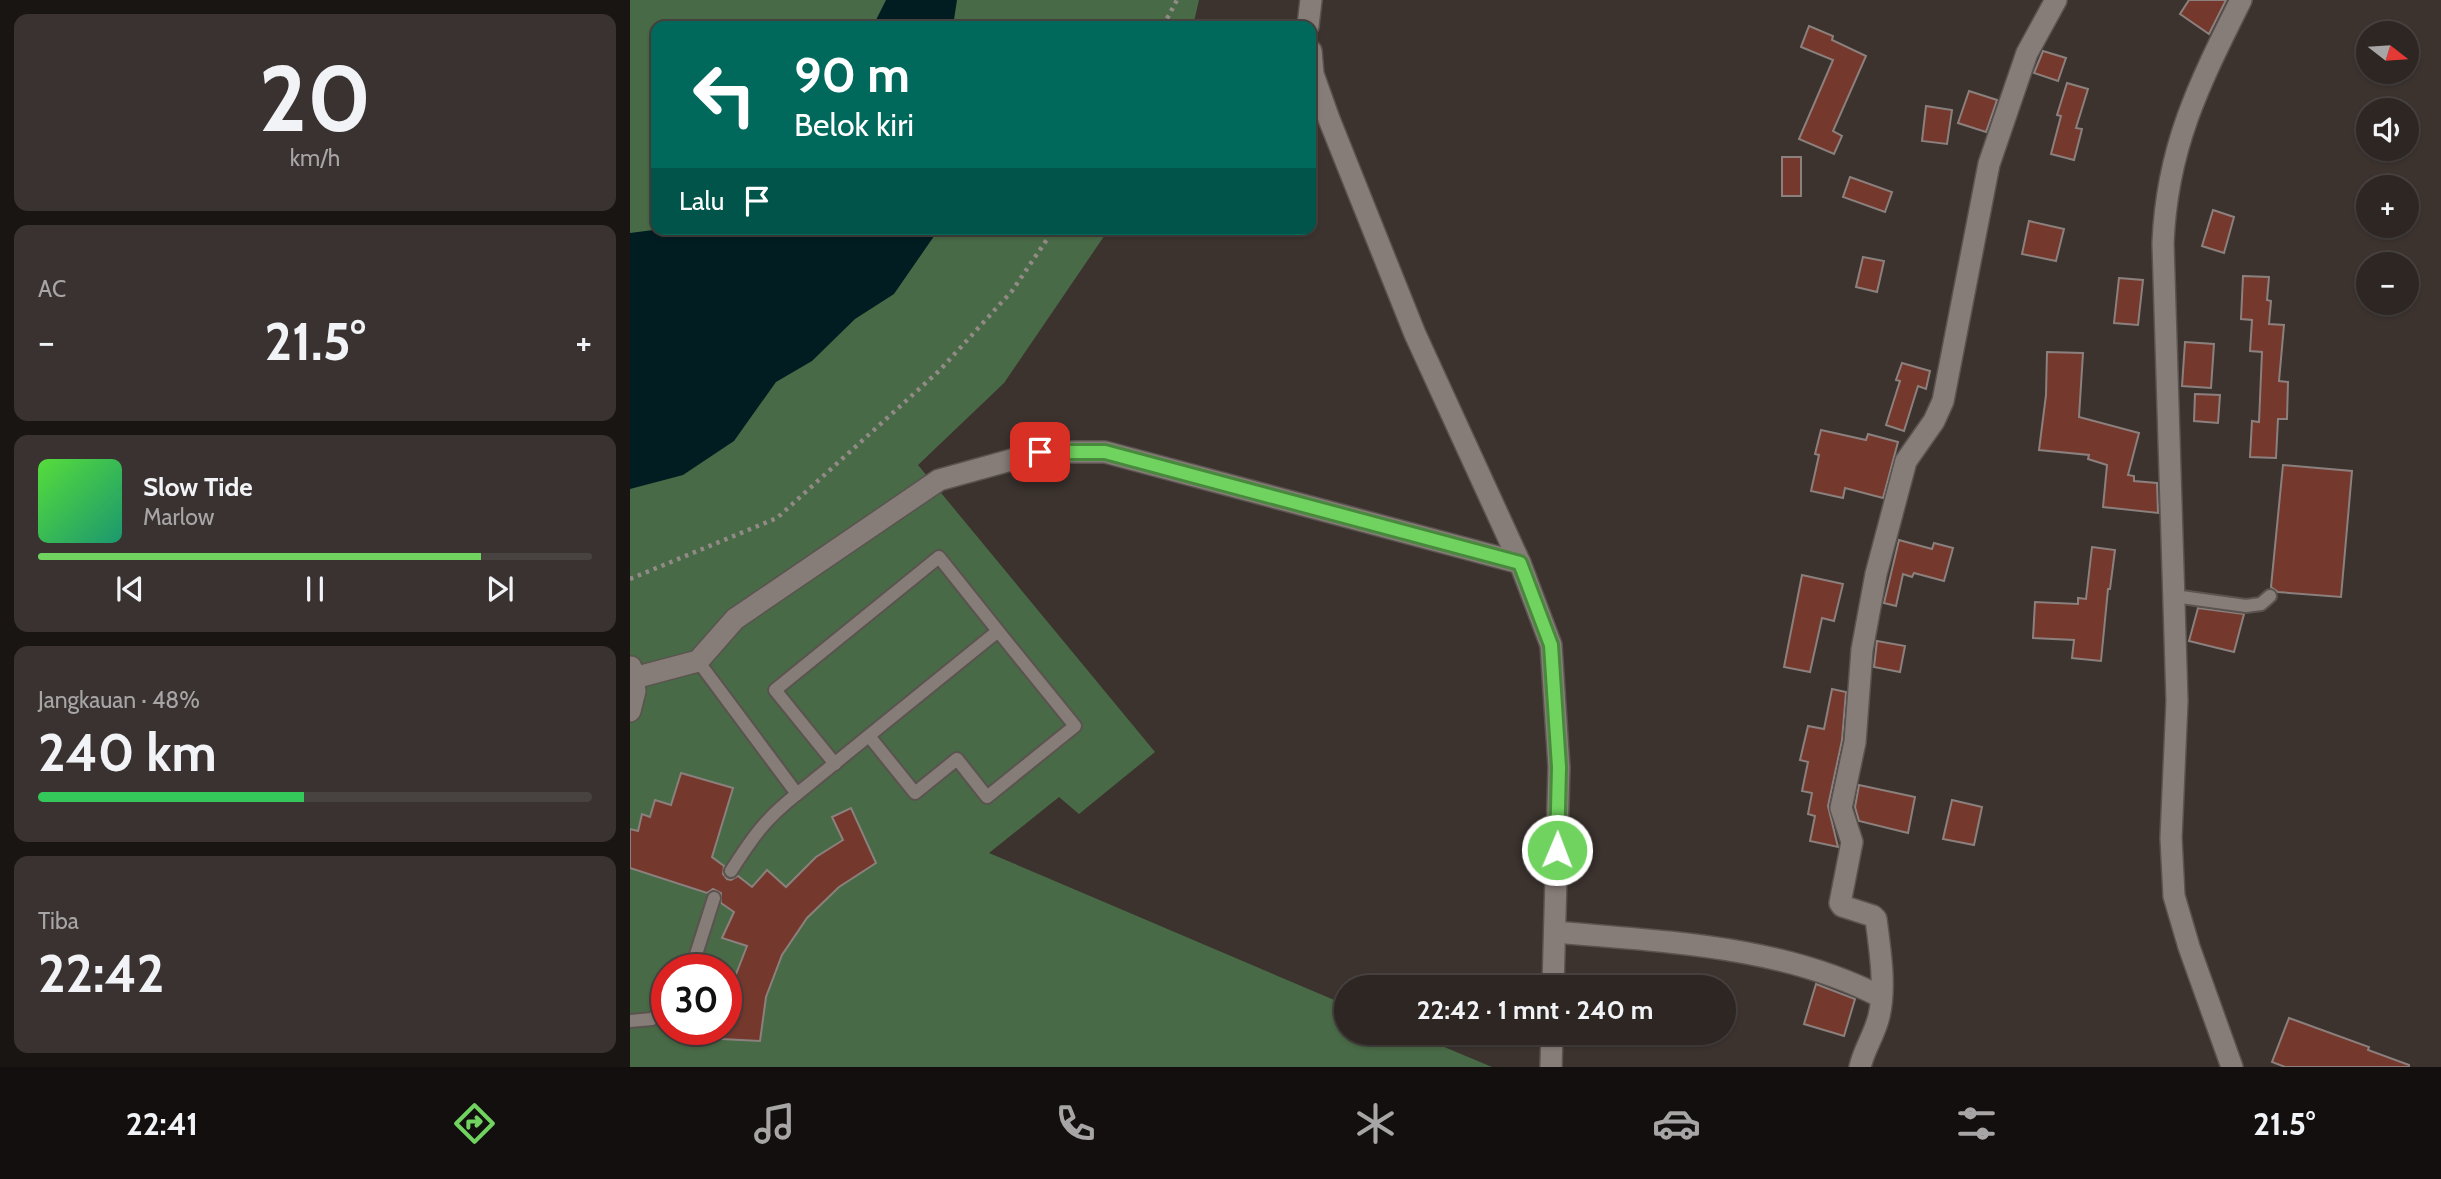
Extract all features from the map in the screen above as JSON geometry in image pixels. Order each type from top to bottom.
[{"type":"street","points":[[1309,21],[1311,0]]},
{"type":"street","points":[[1860,1067],[1863,1052],[1879,1018],[1881,997],[1876,919],[1840,903],[1852,842],[1841,807],[1855,742],[1862,650],[1876,574],[1906,461],[1934,421],[1943,401],[1989,164],[2027,53],[2056,0]]},
{"type":"street","points":[[2232,1067],[2189,947],[2174,896],[2171,838],[2177,701],[2165,330],[2164,211],[2177,144],[2189,110],[2241,0]]},
{"type":"street","points":[[1316,82],[1415,334],[1520,563],[1551,645],[1559,767],[1553,975]]},
{"type":"street","points":[[630,711],[635,691],[632,672],[698,661],[735,619],[939,480],[1040,452],[1105,452],[1520,563]]},
{"type":"street","points":[[1555,932],[1726,948],[1829,973],[1881,997]]},
{"type":"street","points":[[1551,1067],[1552,1045]]},
{"type":"lane","points":[[835,764],[775,691],[939,557],[1075,726],[987,797],[957,759],[915,793],[869,736]]},
{"type":"lane","points":[[2174,596],[2246,606],[2261,604],[2270,596]]},
{"type":"lane","points":[[731,871],[773,812],[998,631]]},
{"type":"lane","points":[[698,661],[797,794]]},
{"type":"lane","points":[[696,954],[714,898]]},
{"type":"lane","points":[[630,1021],[651,1018]]},
{"type":"path","points":[[1166,21],[1177,0]]},
{"type":"path","points":[[630,579],[777,518],[940,369],[1012,291],[1050,235]]},
{"type":"green space","points":[[630,0],[1199,0],[1194,21],[651,21],[651,235],[1105,235],[1004,383],[918,465],[1155,752],[1079,814],[1059,797],[989,853],[1334,1000],[1334,1045],[1440,1045],[1492,1067],[630,1067]]},
{"type":"water","points":[[886,0],[957,0],[954,21],[876,21]]},
{"type":"water","points":[[651,230],[651,235],[935,235],[894,294],[855,319],[812,361],[776,382],[734,441],[683,475],[630,489],[630,233]]},
{"type":"building","points":[[2189,0],[2226,0],[2209,34],[2180,14]]},
{"type":"building","points":[[1809,26],[1833,36],[1832,40],[1866,56],[1833,131],[1842,136],[1834,154],[1799,139],[1833,60],[1801,47]]},
{"type":"building","points":[[2043,51],[2066,58],[2058,81],[2034,73]]},
{"type":"building","points":[[2067,83],[2088,89],[2076,128],[2082,129],[2074,160],[2051,154],[2061,116],[2057,115]]},
{"type":"building","points":[[1969,91],[1997,100],[1986,132],[1958,123]]},
{"type":"building","points":[[1926,106],[1952,110],[1947,144],[1922,141]]},
{"type":"building","points":[[1782,157],[1801,157],[1801,196],[1782,196]]},
{"type":"building","points":[[1850,177],[1892,192],[1885,212],[1843,197]]},
{"type":"building","points":[[2213,210],[2234,217],[2224,253],[2202,246]]},
{"type":"building","points":[[2029,221],[2064,229],[2056,261],[2022,254]]},
{"type":"building","points":[[1863,257],[1884,261],[1877,292],[1856,287]]},
{"type":"building","points":[[2243,276],[2269,277],[2269,324],[2284,325],[2279,381],[2288,382],[2287,419],[2278,419],[2276,458],[2250,457],[2252,421],[2259,422],[2262,352],[2250,351],[2252,320],[2241,319]]},
{"type":"building","points":[[2119,278],[2143,280],[2138,325],[2114,323]]},
{"type":"building","points":[[2185,342],[2214,344],[2211,388],[2182,386]]},
{"type":"building","points":[[2047,352],[2083,353],[2079,417],[2139,433],[2128,475],[2134,476],[2134,481],[2157,483],[2158,513],[2103,507],[2107,465],[2088,459],[2089,455],[2039,450],[2046,395]]},
{"type":"building","points":[[1902,363],[1930,371],[1926,389],[1918,386],[1904,431],[1886,425],[1900,381],[1896,380]]},
{"type":"building","points":[[2195,394],[2220,395],[2218,423],[2194,421]]},
{"type":"building","points":[[1821,430],[1866,440],[1868,434],[1898,442],[1883,498],[1845,488],[1843,498],[1811,491]]},
{"type":"building","points":[[2283,465],[2352,471],[2341,597],[2278,592],[2271,587]]},
{"type":"building","points":[[1899,540],[1932,549],[1934,543],[1953,548],[1944,581],[1914,573],[1912,577],[1903,574],[1896,606],[1884,603]]},
{"type":"building","points":[[2092,547],[2115,550],[2101,661],[2072,658],[2074,640],[2033,638],[2035,602],[2078,604],[2078,598],[2086,599]]},
{"type":"building","points":[[1802,575],[1843,584],[1834,621],[1822,618],[1810,672],[1784,667]]},
{"type":"building","points":[[2198,608],[2244,614],[2234,652],[2189,641]]},
{"type":"building","points":[[1877,641],[1905,646],[1900,672],[1874,667]]},
{"type":"building","points":[[1832,689],[1846,692],[1842,740],[1828,806],[1838,847],[1810,841],[1815,816],[1808,814],[1812,793],[1802,791],[1808,762],[1800,760],[1808,726],[1824,729]]},
{"type":"building","points":[[681,773],[733,788],[712,857],[724,866],[723,874],[727,879],[738,876],[752,887],[767,870],[786,887],[816,857],[843,840],[832,817],[851,808],[876,863],[839,887],[807,918],[782,955],[766,997],[760,1041],[742,1040],[742,959],[747,946],[722,938],[734,912],[721,903],[721,893],[713,889],[707,893],[630,868],[630,829],[638,831],[642,814],[650,817],[655,800],[671,805]]},
{"type":"building","points":[[1859,785],[1915,797],[1908,833],[1859,821],[1855,807]]},
{"type":"building","points":[[1952,800],[1982,807],[1974,845],[1943,839]]},
{"type":"building","points":[[1816,984],[1855,999],[1844,1036],[1804,1024]]},
{"type":"building","points":[[2289,1018],[2369,1047],[2368,1050],[2409,1067],[2285,1067],[2272,1062]]},
{"type":"route","points":[[1040,452],[1105,452],[1520,563],[1551,645],[1559,767],[1557,850]]}]
